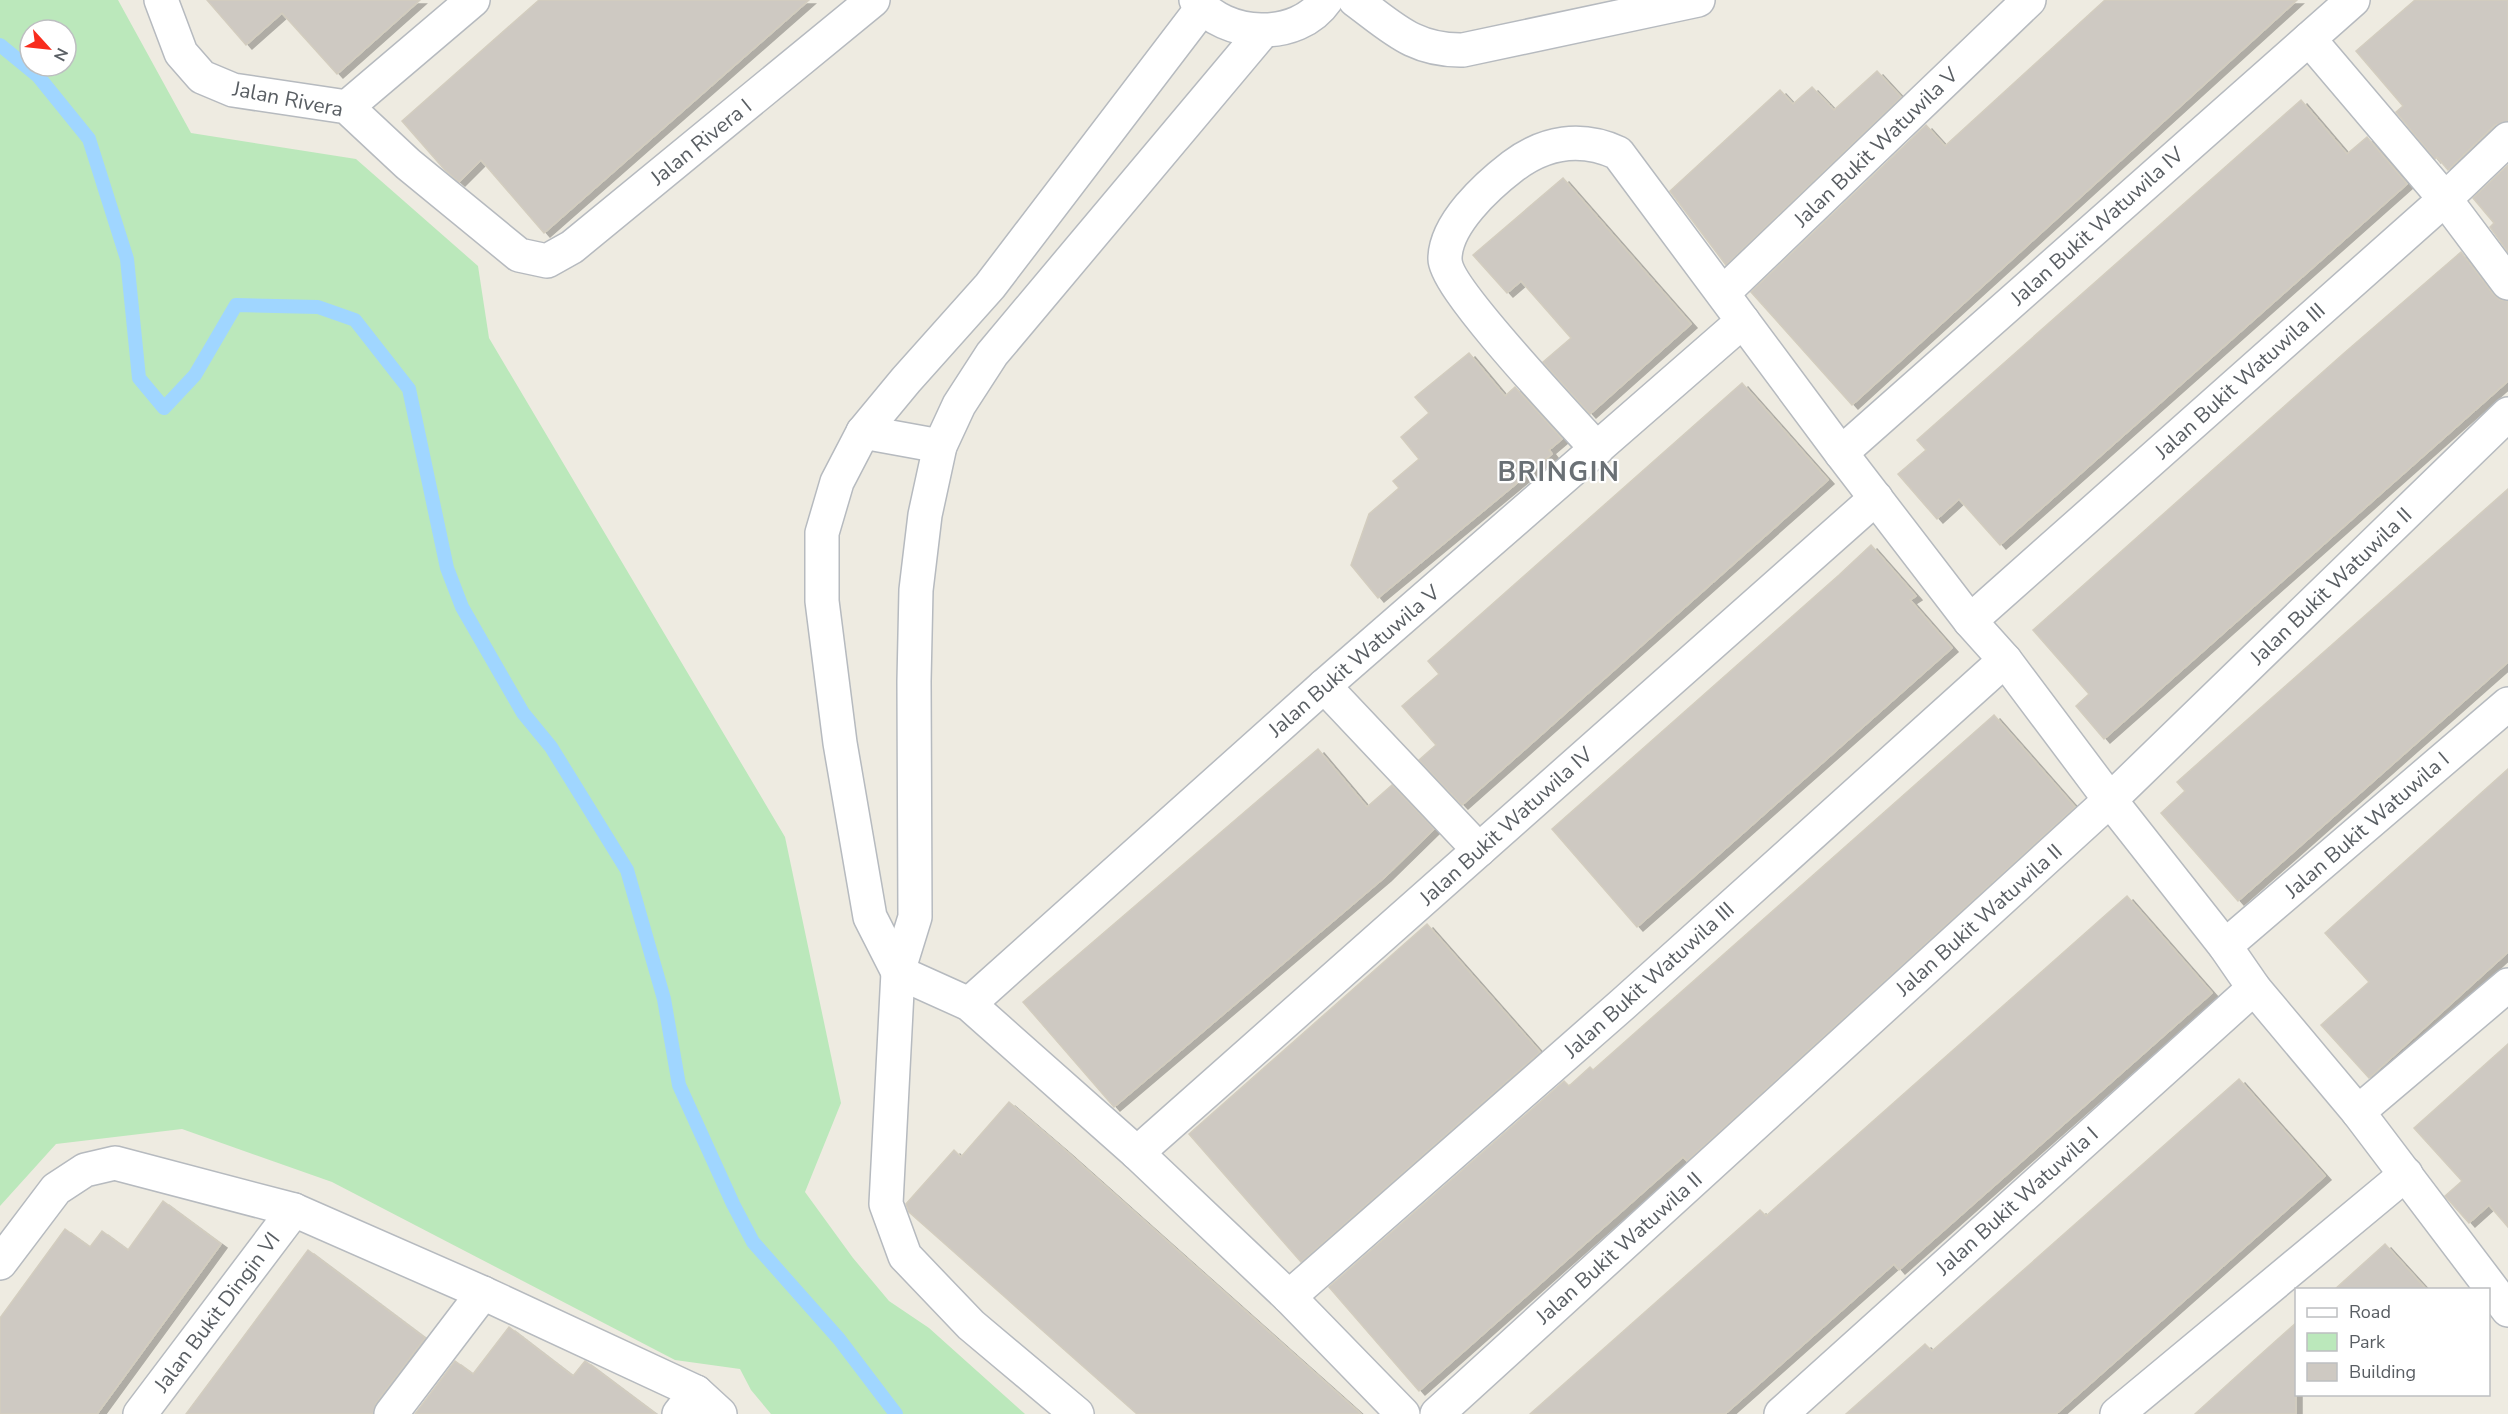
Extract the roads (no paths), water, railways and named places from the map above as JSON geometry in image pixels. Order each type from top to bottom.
[{"type":"street","name":"Jalan Rivera","points":[[161,0],[181,53],[201,77],[233,90],[347,107],[408,164],[519,255]]},
{"type":"street","points":[[347,107],[473,0]]},
{"type":"street","name":"Jalan Rivera I","points":[[519,255],[547,261],[572,247],[873,0]]},
{"type":"street","points":[[1326,0],[1305,18],[1286,27],[1263,31],[1241,29],[1220,21],[1199,4],[990,286],[863,432],[837,482],[822,533],[822,601],[840,743],[870,917],[898,972],[969,1004],[1137,1154],[1289,1297],[1403,1414]]},
{"type":"street","points":[[1355,0],[1408,39],[1427,47],[1463,50],[1698,0]]},
{"type":"street","name":"Jalan Bukit Watuwila V","points":[[1723,293],[2029,0]]},
{"type":"street","name":"Jalan Bukit Watuwila IV","points":[[1841,453],[2353,0]]},
{"type":"street","points":[[1077,1414],[971,1325],[905,1256],[886,1204],[898,972],[915,917],[916,590],[925,515],[940,446],[959,405],[992,354],[1263,31]]},
{"type":"street","points":[[2309,39],[2445,200],[2508,284]]},
{"type":"street","name":"Jalan Bukit Watuwila III","points":[[1970,621],[2445,200],[2508,139]]},
{"type":"street","points":[[1597,449],[1480,317],[1446,270],[1445,260],[1448,237],[1492,182],[1528,154],[1552,145],[1578,141],[1601,145],[1618,153],[1841,453],[1970,621],[2005,660],[2110,800],[2225,946],[2254,988],[2406,1174],[2498,1275],[2508,1310]]},
{"type":"street","name":"Jalan Bukit Watuwila V","points":[[969,1004],[1324,686],[1743,321]]},
{"type":"street","name":"Jalan Bukit Watuwila II","points":[[1437,1414],[2110,800],[2508,414]]},
{"type":"street","points":[[863,432],[940,446]]},
{"type":"street","name":"Jalan Bukit Watuwila IV","points":[[1137,1154],[1876,498]]},
{"type":"street","name":"Jalan Bukit Watuwila III","points":[[1289,1297],[1623,1004],[2005,660]]},
{"type":"street","points":[[1324,686],[1479,850]]},
{"type":"street","name":"Jalan Bukit Watuwila I","points":[[2225,946],[2508,704]]},
{"type":"street","points":[[2358,1113],[2508,985]]},
{"type":"street","name":"Jalan Bukit Watuwila I","points":[[1781,1414],[2254,988]]},
{"type":"street","points":[[0,1263],[56,1189],[85,1170],[115,1163],[294,1210],[483,1293],[688,1403],[720,1414]]},
{"type":"street","points":[[2117,1414],[2406,1174]]},
{"type":"street","name":"Jalan Bukit Dingin VI","points":[[140,1414],[294,1210]]},
{"type":"street","points":[[391,1414],[483,1293]]},
{"type":"waterway","points":[[0,45],[38,76],[89,139],[127,259],[139,378],[164,408],[195,375],[236,305],[318,307],[355,320],[409,389],[447,568],[462,607],[523,713],[551,747],[627,870],[664,999],[679,1085],[733,1204],[753,1242],[839,1339],[896,1414]]},
{"type":"district","name":"BRINGIN","points":[[1559,472]]}]
